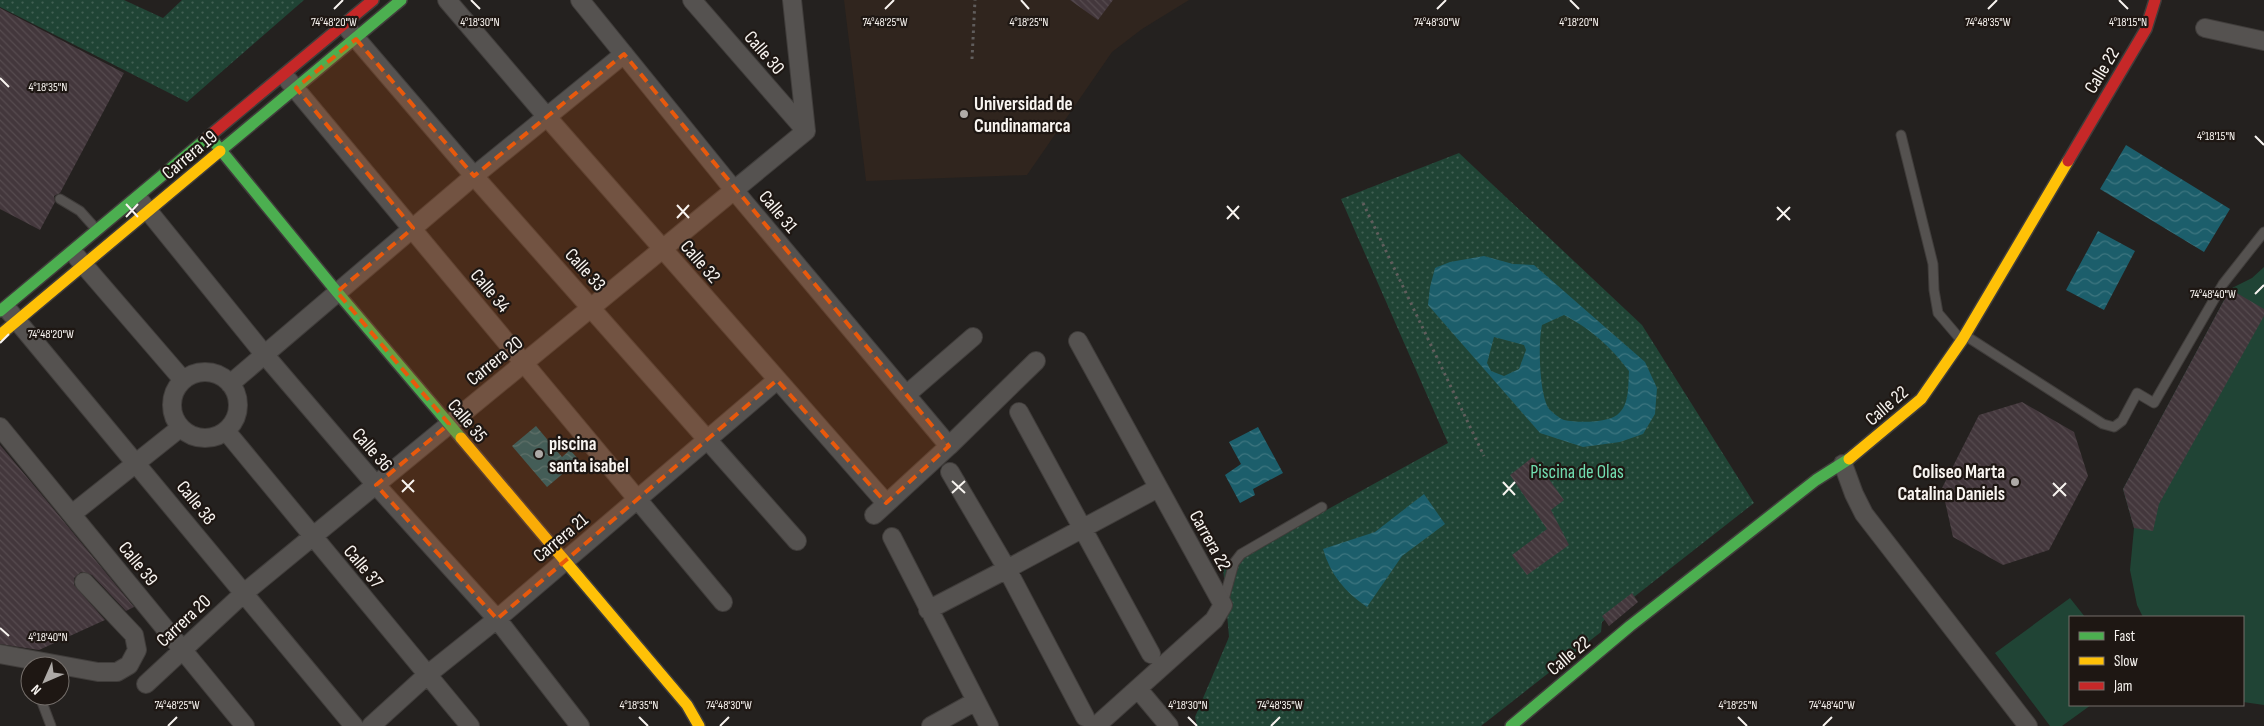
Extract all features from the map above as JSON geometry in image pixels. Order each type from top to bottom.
[{"type":"street","name":"Carrera 19","points":[[0,335],[18,320],[78,258],[97,230],[373,0]]},
{"type":"street","name":"Carrera 19","points":[[3,309],[148,211],[401,0]]},
{"type":"street","name":"Calle 32","points":[[447,0],[777,380],[880,509],[949,446]]},
{"type":"street","name":"Calle 31","points":[[580,0],[734,190],[949,446]]},
{"type":"street","name":"Calle 30","points":[[692,0],[806,131]]},
{"type":"street","points":[[792,0],[806,131]]},
{"type":"street","name":"Calle 22","points":[[1511,726],[1630,626],[1816,480],[1843,464],[1921,399],[1963,338],[2146,29],[2155,0]]},
{"type":"street","name":"Calle 33","points":[[344,24],[474,176],[798,541]]},
{"type":"street","points":[[2205,28],[2264,41]]},
{"type":"street","points":[[230,384],[474,176],[624,54]]},
{"type":"street","name":"Calle 34","points":[[284,75],[723,602]]},
{"type":"street","name":"Carrera 20","points":[[146,684],[244,593],[806,131]]},
{"type":"street","name":"Calle 35","points":[[210,137],[337,292],[687,705],[699,726]]},
{"type":"street","name":"Calle 36","points":[[137,197],[264,354],[376,485],[497,619],[580,726]]},
{"type":"street","points":[[78,258],[183,380]]},
{"type":"street","name":"Calle 38","points":[[3,309],[18,320],[354,726]]},
{"type":"street","points":[[906,395],[974,337]]},
{"type":"street","name":"Carrera 22","points":[[1078,341],[1223,605]]},
{"type":"street","points":[[949,446],[1036,361]]},
{"type":"street","points":[[207,372],[222,377],[230,384],[237,398],[237,413],[226,431],[217,436],[207,438],[188,434],[180,428],[174,419],[171,408],[176,388],[183,380],[192,374],[207,372]]},
{"type":"street","name":"Carrera 21","points":[[371,726],[427,675],[497,619],[777,380]]},
{"type":"street","points":[[1019,412],[1151,654]]},
{"type":"street","name":"Calle 39","points":[[0,427],[245,726]]},
{"type":"street","points":[[72,514],[180,428]]},
{"type":"street","name":"Calle 37","points":[[226,431],[470,726]]},
{"type":"street","points":[[1843,464],[1864,514],[2028,726]]},
{"type":"street","points":[[950,472],[1007,569],[1091,722],[1138,689],[1214,620],[1223,605]]},
{"type":"street","points":[[928,610],[1158,488]]},
{"type":"street","points":[[892,537],[989,726]]},
{"type":"street","points":[[0,654],[98,672],[117,672],[129,665],[137,650],[134,635],[84,582]]},
{"type":"street","points":[[1138,689],[1169,726]]},
{"type":"street","points":[[931,726],[976,701]]},
{"type":"lane","points":[[1902,136],[1933,264],[1934,290],[1938,313],[1963,338],[2103,424],[2114,427],[2122,421],[2137,393],[2154,404],[2223,284],[2264,232]]},
{"type":"lane","points":[[60,199],[80,211],[97,230]]},
{"type":"lane","points":[[1223,605],[1234,563],[1241,554],[1322,507]]},
{"type":"lane","points":[[43,706],[51,726]]},
{"type":"path","points":[[972,58],[975,0]]},
{"type":"path","points":[[1363,203],[1484,456]]},
{"type":"highlighted area","points":[[356,39],[474,176],[624,54],[949,446],[886,503],[777,380],[497,619],[376,485],[449,424],[337,292],[413,228],[296,88]]},
{"type":"shaded area","name":"Universidad de Cundinamarca","points":[[844,0],[1189,0],[1142,29],[1112,52],[1027,175],[866,181]]},
{"type":"green space","points":[[0,0],[124,0],[163,18],[182,0],[304,0],[187,102],[0,7]]},
{"type":"green space","name":"Piscina de Olas","points":[[1459,153],[1642,325],[1754,503],[1602,622],[1601,632],[1481,726],[1197,726],[1195,717],[1229,637],[1223,567],[1448,443],[1341,199]]},
{"type":"green space","points":[[2264,267],[2264,705],[2244,702],[2244,616],[2142,616],[2137,605],[2130,570],[2134,528],[2123,489],[2230,289],[2252,278]]},
{"type":"green space","points":[[2070,598],[2084,616],[2069,616],[2069,706],[2090,706],[2062,726],[2050,726],[1995,653]]},
{"type":"water","points":[[2126,145],[2230,209],[2204,252],[2100,189]]},
{"type":"water","points":[[2098,231],[2135,251],[2104,310],[2066,290]]},
{"type":"water","points":[[1484,256],[1513,264],[1534,265],[1645,362],[1657,388],[1655,414],[1643,434],[1620,442],[1583,447],[1540,433],[1428,305],[1435,268],[1450,262]],"holes":[[[1564,315],[1600,339],[1629,371],[1624,406],[1612,418],[1591,422],[1570,421],[1560,418],[1549,409],[1541,380],[1542,325]],[[1494,337],[1524,345],[1526,350],[1519,369],[1504,376],[1491,371],[1487,363]]]},
{"type":"water","name":"piscina santa isabel","points":[[536,426],[562,457],[570,450],[579,460],[547,487],[512,446]]},
{"type":"water","points":[[1258,427],[1283,473],[1253,489],[1255,495],[1240,503],[1225,475],[1241,464],[1229,442]]},
{"type":"water","points":[[1424,494],[1445,524],[1402,556],[1367,607],[1339,582],[1323,549],[1375,532]]},
{"type":"building","points":[[1070,0],[1113,0],[1098,20]]},
{"type":"building","points":[[0,8],[124,73],[60,193],[54,196],[55,202],[40,230],[0,209]]},
{"type":"building","points":[[2230,289],[2264,309],[2264,316],[2159,504],[2153,531],[2134,528],[2123,489]]},
{"type":"building","name":"Coliseo Marta Catalina Daniels","points":[[2022,402],[2074,432],[2088,476],[2049,550],[2003,565],[1953,537],[1942,488],[1979,415]]},
{"type":"building","points":[[0,445],[134,607],[126,611],[92,575],[81,572],[74,578],[74,585],[105,620],[39,650],[0,644]]},
{"type":"building","points":[[1533,457],[1564,500],[1551,510],[1569,545],[1527,575],[1512,555],[1547,529],[1510,475]]},
{"type":"building","points":[[1632,593],[1638,602],[1609,626],[1602,616]]},
{"type":"traffic: fast","points":[[220,151],[401,0]]},
{"type":"traffic: fast","points":[[210,137],[337,292],[461,438]]},
{"type":"traffic: fast","points":[[0,311],[207,138]]},
{"type":"traffic: fast","points":[[1511,726],[1630,626],[1816,480],[1849,459]]},
{"type":"traffic: slow","points":[[0,335],[220,151]]},
{"type":"traffic: slow","points":[[1849,459],[1921,399],[1962,340],[2068,161]]},
{"type":"traffic: slow","points":[[461,438],[687,705],[699,726]]},
{"type":"traffic: jam","points":[[207,138],[373,0]]},
{"type":"traffic: jam","points":[[2068,161],[2146,29],[2155,0]]},
{"type":"place","name":"Universidad de Cundinamarca","points":[[964,114]]},
{"type":"place","name":"piscina santa isabel","points":[[539,454]]},
{"type":"place","name":"Coliseo Marta Catalina Daniels","points":[[2015,482]]}]
